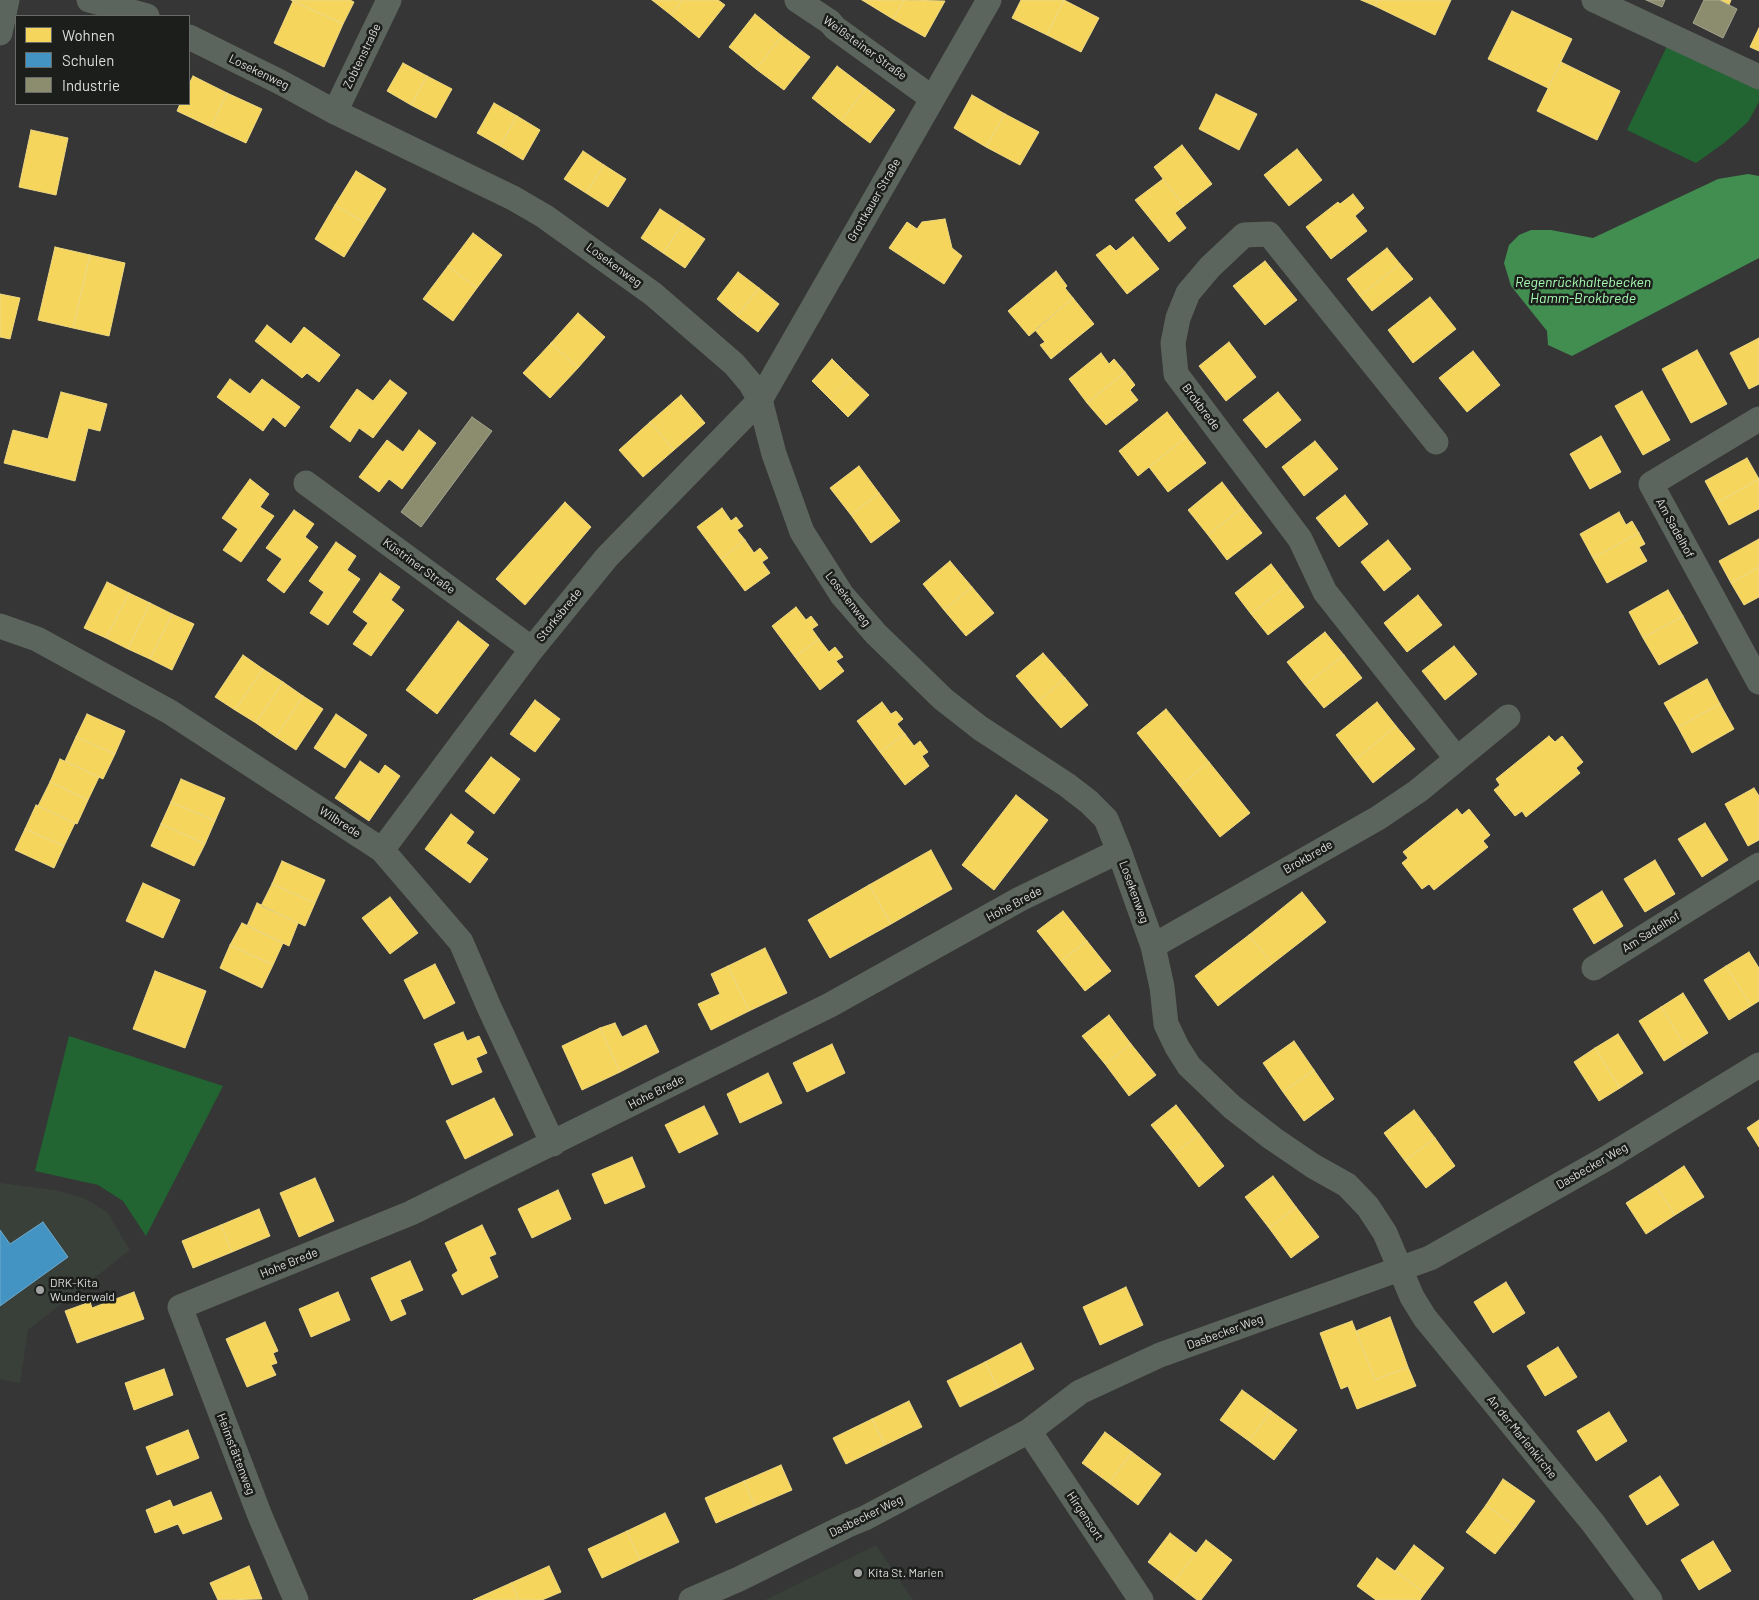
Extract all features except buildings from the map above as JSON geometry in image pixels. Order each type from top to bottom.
[{"type":"street","points":[[0,33],[7,0]]},
{"type":"street","points":[[89,0],[143,15]]},
{"type":"street","name":"Zobtenstraße","points":[[335,112],[389,0]]},
{"type":"street","name":"Weißsteiner Straße","points":[[797,0],[830,22],[835,28],[932,98]]},
{"type":"street","name":"Grottkauer Straße","points":[[760,400],[989,0]]},
{"type":"street","points":[[1594,0],[1759,78]]},
{"type":"street","name":"Losekenweg","points":[[190,37],[280,82],[335,112],[513,198],[544,216],[634,279],[734,364],[751,384],[760,400],[774,454],[802,532],[842,595],[876,634],[943,699],[980,728],[1090,802],[1106,819],[1154,946],[1162,987],[1166,1024],[1189,1066],[1232,1107],[1272,1138],[1313,1166],[1347,1185],[1368,1207],[1381,1226],[1401,1269]]},
{"type":"street","name":"Brokbrede","points":[[1436,442],[1269,234],[1244,235],[1210,267],[1188,293],[1178,318],[1173,343],[1176,374],[1300,539],[1325,592],[1457,759]]},
{"type":"street","name":"Storksbrede","points":[[382,850],[532,649],[607,557],[760,400]]},
{"type":"street","name":"Am Sadelhof","points":[[1759,420],[1651,484],[1759,682]]},
{"type":"street","name":"Küstriner Straße","points":[[306,483],[532,649]]},
{"type":"street","name":"Wilbrede","points":[[0,626],[37,639],[170,712],[382,850],[461,942],[489,1008],[553,1144]]},
{"type":"street","name":"Brokbrede","points":[[1154,946],[1378,818],[1418,791],[1508,717]]},
{"type":"street","name":"Hohe Brede","points":[[180,1308],[411,1213],[553,1144],[838,1001],[1020,899],[1119,851]]},
{"type":"street","name":"Am Sadelhof","points":[[1594,968],[1759,865]]},
{"type":"street","name":"Dasbecker Weg","points":[[691,1600],[865,1518],[1029,1431],[1080,1392],[1160,1355],[1430,1258],[1590,1168],[1759,1066]]},
{"type":"street","name":"An der Marienkirche","points":[[1401,1269],[1412,1297],[1425,1318],[1593,1523],[1650,1600]]},
{"type":"street","name":"Heimstättenweg","points":[[180,1308],[260,1516],[296,1600]]},
{"type":"street","name":"Hirgensort","points":[[1029,1431],[1141,1600]]},
{"type":"shaded area","points":[[1669,42],[1759,86],[1759,102],[1748,122],[1724,143],[1696,163],[1627,130]]},
{"type":"shaded area","points":[[69,1036],[223,1086],[146,1236],[123,1201],[98,1185],[35,1171]]},
{"type":"shaded area","name":"DRK-Kita Wunderwald","points":[[0,1183],[54,1190],[84,1198],[107,1212],[130,1250],[28,1330],[20,1383],[0,1379]]},
{"type":"shaded area","name":"Kita St. Marien","points":[[876,1545],[913,1600],[765,1600]]},
{"type":"water","name":"Regenrückhaltebecken Hamm-Brokbrede","points":[[1748,174],[1759,176],[1759,258],[1572,356],[1548,345],[1547,331],[1511,286],[1504,263],[1509,245],[1519,235],[1531,230],[1551,230],[1593,238],[1718,179]]},
{"type":"place","name":"DRK-Kita Wunderwald","points":[[40,1290]]},
{"type":"place","name":"Kita St. Marien","points":[[858,1573]]}]
